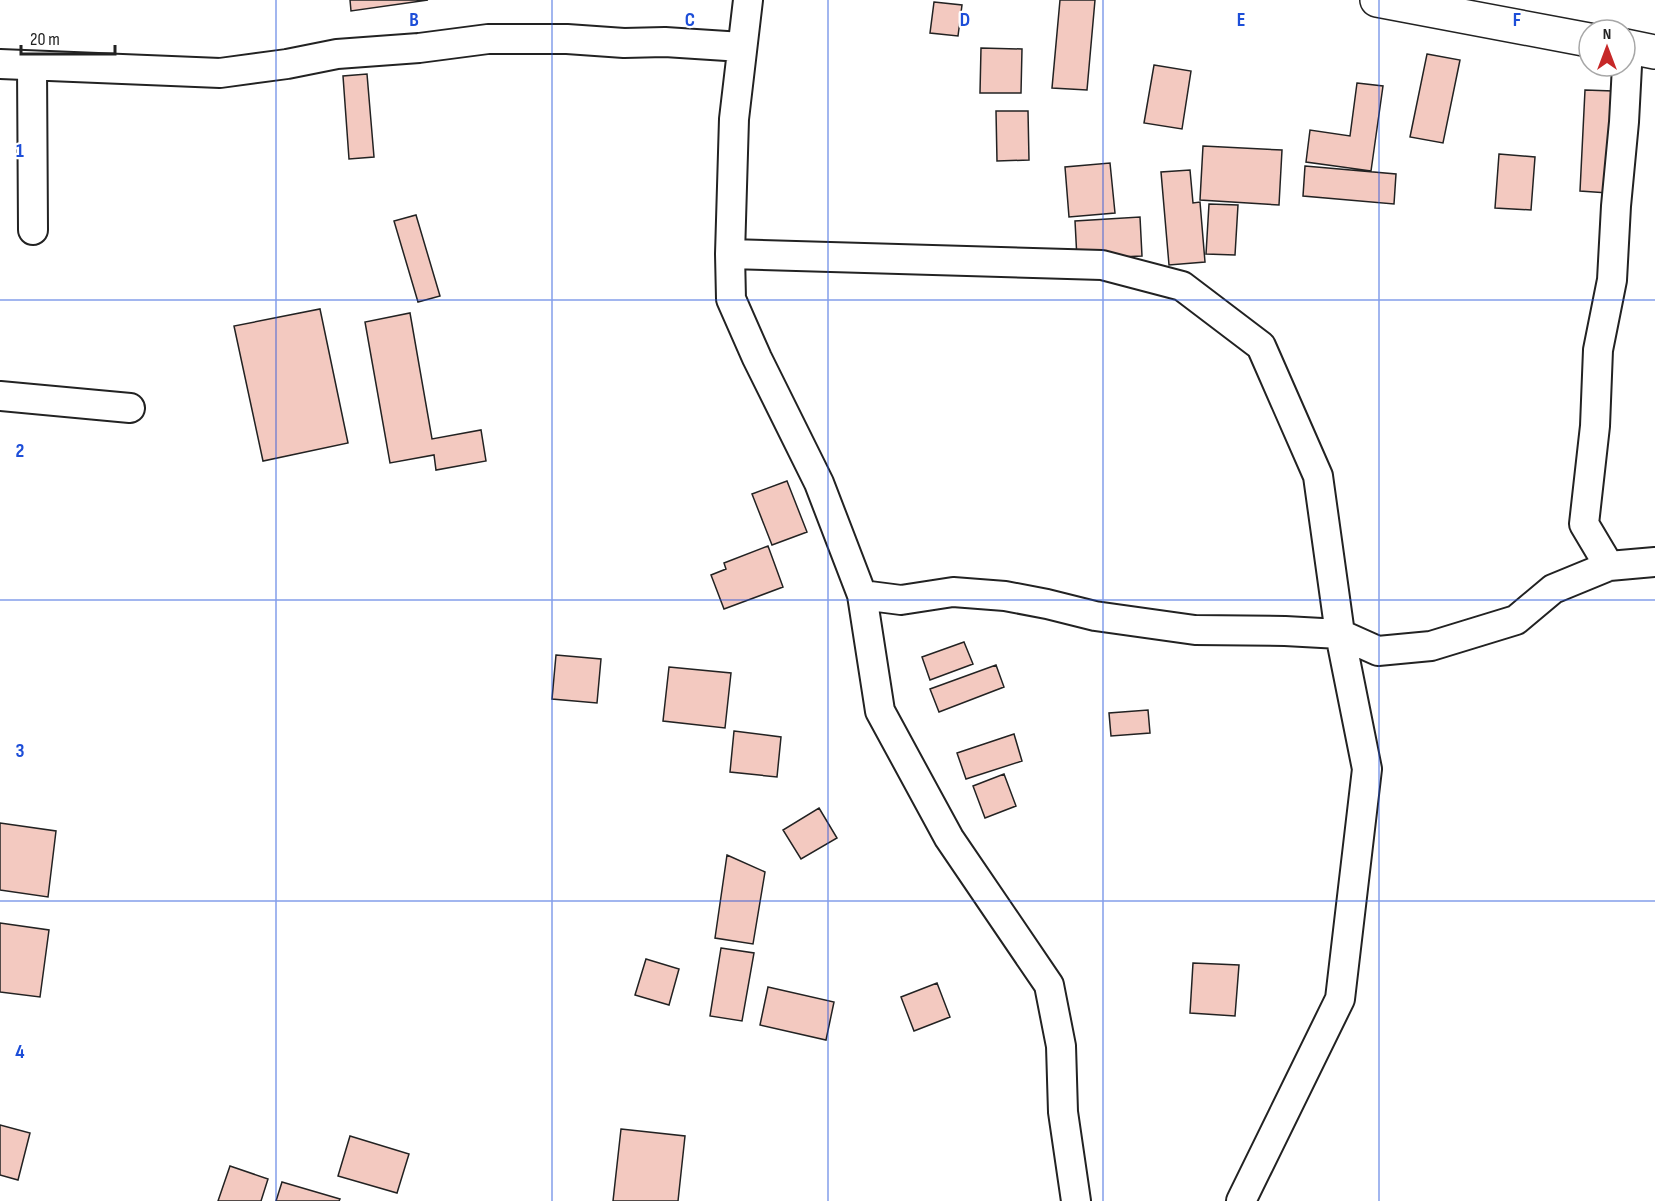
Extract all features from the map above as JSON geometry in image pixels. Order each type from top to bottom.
[{"type":"main road","points":[[1377,0],[1577,37]]},
{"type":"street","points":[[748,0],[734,119],[731,299],[819,483],[862,596],[879,711],[949,838],[1049,985],[1061,1046],[1063,1112],[1076,1201]]},
{"type":"street","points":[[0,64],[220,73],[338,54],[419,48],[488,39],[665,42],[742,47]]},
{"type":"street","points":[[32,66],[33,230]]},
{"type":"street","points":[[1609,566],[1584,524],[1595,426],[1598,350],[1612,280],[1616,206],[1624,122],[1631,78]]},
{"type":"street","points":[[730,254],[1102,265],[1182,286],[1261,346],[1318,476],[1340,634],[1367,769],[1340,999],[1241,1201]]},
{"type":"street","points":[[0,396],[130,408]]},
{"type":"street","points":[[862,596],[901,600],[953,592],[1005,596],[1095,616],[1195,630],[1340,634],[1378,651],[1431,646],[1516,620],[1553,589],[1609,566],[1655,562]]},
{"type":"building","points":[[350,0],[428,0],[351,11]]},
{"type":"building","points":[[1060,0],[1095,0],[1087,90],[1052,88]]},
{"type":"building","points":[[934,2],[962,5],[958,36],[930,33]]},
{"type":"building","points":[[981,48],[1022,49],[1021,93],[980,93]]},
{"type":"building","points":[[1427,54],[1460,60],[1443,143],[1410,137]]},
{"type":"building","points":[[1154,65],[1191,71],[1182,129],[1144,123]]},
{"type":"building","points":[[367,74],[374,157],[349,159],[343,76]]},
{"type":"building","points":[[1357,83],[1383,86],[1371,171],[1306,162],[1310,130],[1350,136]]},
{"type":"building","points":[[1585,90],[1613,91],[1608,193],[1580,191]]},
{"type":"building","points":[[996,111],[1028,111],[1029,160],[997,161]]},
{"type":"building","points":[[1203,146],[1282,150],[1279,205],[1200,200]]},
{"type":"building","points":[[1499,154],[1535,157],[1531,210],[1495,208]]},
{"type":"building","points":[[1110,163],[1115,213],[1069,217],[1065,167]]},
{"type":"building","points":[[1305,166],[1396,174],[1394,204],[1303,196]]},
{"type":"building","points":[[1190,170],[1193,203],[1200,202],[1205,262],[1169,265],[1161,172]]},
{"type":"building","points":[[1209,204],[1238,205],[1235,255],[1206,254]]},
{"type":"building","points":[[416,215],[440,296],[418,302],[394,221]]},
{"type":"building","points":[[1140,217],[1142,256],[1077,259],[1075,221]]},
{"type":"building","points":[[320,309],[348,443],[263,461],[234,326]]},
{"type":"building","points":[[410,313],[432,439],[481,430],[486,461],[436,470],[434,455],[390,463],[365,322]]},
{"type":"building","points":[[787,481],[807,532],[772,545],[752,494]]},
{"type":"building","points":[[768,546],[783,587],[724,609],[711,575],[726,569],[724,563]]},
{"type":"building","points":[[964,642],[973,664],[930,680],[922,657]]},
{"type":"building","points":[[556,655],[601,659],[597,703],[552,699]]},
{"type":"building","points":[[996,665],[1004,687],[939,712],[930,689]]},
{"type":"building","points":[[669,667],[731,673],[725,728],[663,721]]},
{"type":"building","points":[[1148,710],[1150,733],[1111,736],[1109,713]]},
{"type":"building","points":[[734,731],[781,737],[777,777],[730,772]]},
{"type":"building","points":[[1014,734],[1022,761],[966,779],[957,753]]},
{"type":"building","points":[[1004,774],[1016,806],[985,818],[973,786]]},
{"type":"building","points":[[819,808],[837,838],[801,859],[783,830]]},
{"type":"building","points":[[0,823],[56,831],[48,897],[0,890]]},
{"type":"building","points":[[727,855],[765,872],[753,944],[715,938]]},
{"type":"building","points":[[0,923],[49,930],[40,997],[0,992]]},
{"type":"building","points":[[721,948],[754,953],[742,1021],[710,1016]]},
{"type":"building","points":[[646,959],[679,969],[669,1005],[635,995]]},
{"type":"building","points":[[1193,963],[1239,965],[1235,1016],[1190,1013]]},
{"type":"building","points":[[937,983],[950,1017],[914,1031],[901,997]]},
{"type":"building","points":[[768,987],[834,1002],[826,1040],[760,1025]]},
{"type":"building","points":[[0,1125],[30,1133],[18,1180],[0,1175]]},
{"type":"building","points":[[621,1129],[685,1136],[678,1201],[613,1201]]},
{"type":"building","points":[[350,1136],[409,1154],[397,1193],[338,1176]]},
{"type":"building","points":[[230,1166],[268,1179],[261,1201],[218,1201]]},
{"type":"building","points":[[282,1182],[340,1199],[339,1201],[276,1201]]}]
